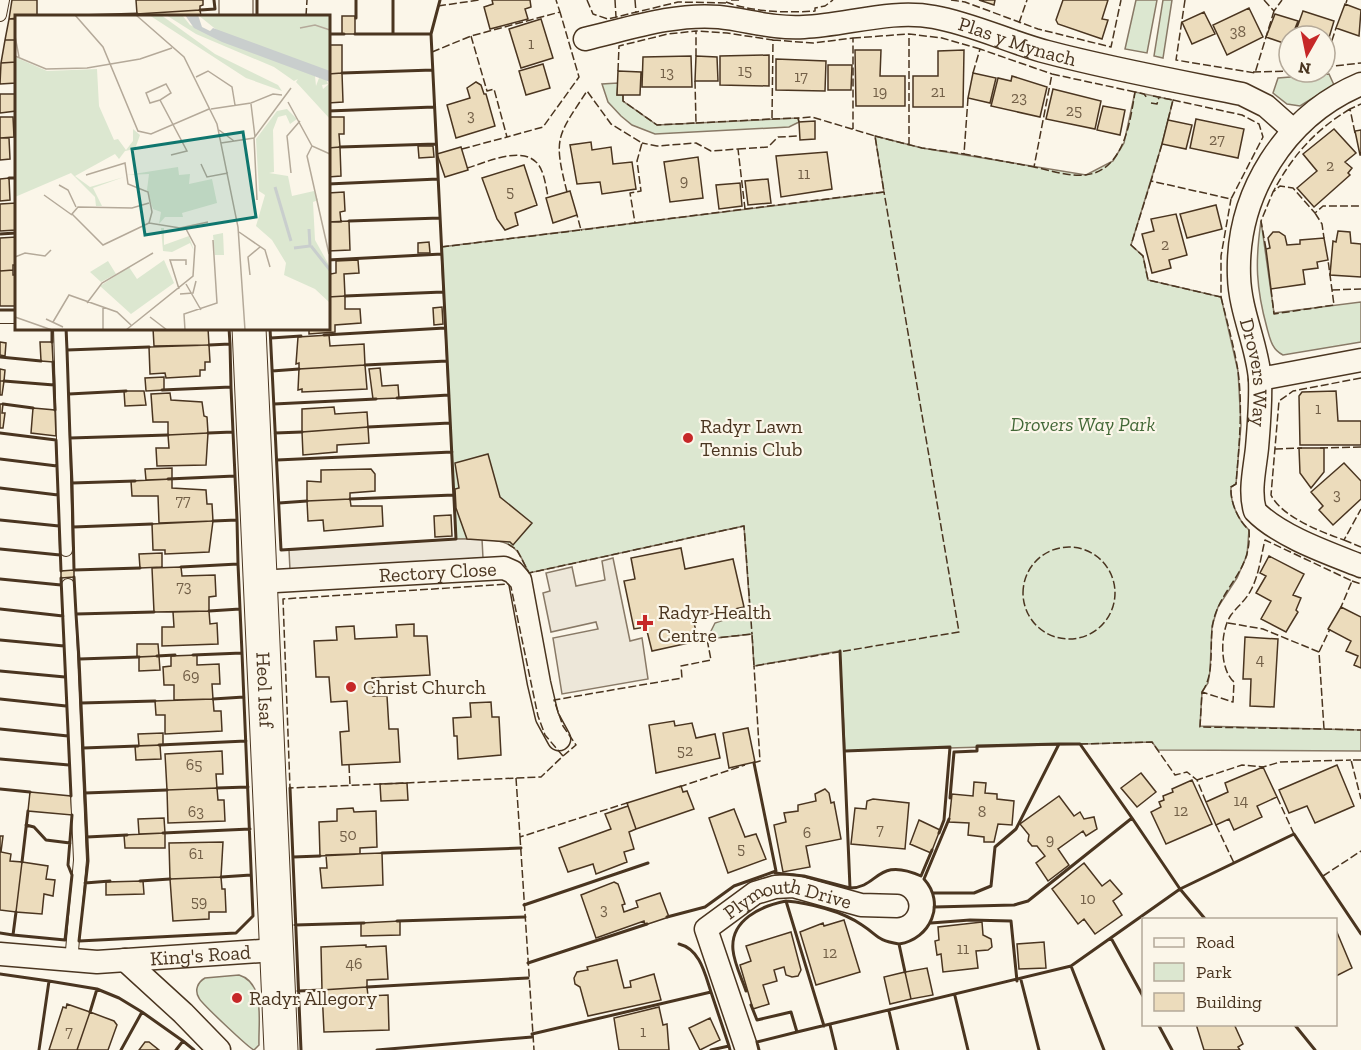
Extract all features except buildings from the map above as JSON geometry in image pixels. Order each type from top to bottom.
[{"type":"main road","name":"Heol Isaf","points":[[249,330],[258,582],[281,1050]]},
{"type":"street","name":"Plas y Mynach","points":[[585,39],[669,19],[696,17],[718,17],[779,28],[804,27],[863,9],[932,16],[962,23],[1048,53],[1242,94],[1266,106],[1293,130]]},
{"type":"street","name":"Drovers Way","points":[[1361,84],[1331,99],[1293,130],[1268,163],[1252,198],[1240,255],[1242,303],[1260,379],[1258,433],[1252,490],[1255,511],[1270,523],[1304,541],[1361,566]]},
{"type":"street","points":[[1260,379],[1361,360]]},
{"type":"street","name":"Rectory Close","points":[[258,582],[504,568],[513,572],[520,580],[548,717],[559,739]]},
{"type":"street","name":"Plymouth Drive","points":[[747,1050],[706,929],[754,893],[775,887],[793,886],[861,905],[897,906]]},
{"type":"street","name":"King's Road","points":[[0,954],[71,962],[275,950]]},
{"type":"street","name":"King's Road","points":[[125,960],[183,1013],[219,1050]]},
{"type":"lane","points":[[0,15],[3,0]]},
{"type":"lane","points":[[60,330],[66,550]]},
{"type":"lane","points":[[68,585],[80,860],[71,962]]},
{"type":"green space","points":[[1136,0],[1157,0],[1147,53],[1125,49]]},
{"type":"green space","points":[[1163,0],[1172,0],[1163,58],[1154,56]]},
{"type":"green space","points":[[1277,81],[1277,84],[1334,85],[1300,106],[1287,104],[1273,93]]},
{"type":"green space","points":[[618,83],[617,95],[623,95],[623,101],[657,125],[798,118],[799,122],[789,127],[655,134],[632,125],[608,102],[602,84]]},
{"type":"green space","name":"Drovers Way Park","points":[[1135,92],[1173,100],[1131,245],[1143,256],[1148,280],[1221,297],[1238,371],[1241,425],[1236,484],[1231,487],[1231,493],[1241,521],[1249,530],[1247,555],[1237,578],[1218,607],[1212,626],[1210,671],[1208,683],[1202,692],[1200,726],[1361,730],[1361,751],[1158,750],[1152,742],[845,751],[840,651],[754,666],[752,634],[707,639],[715,623],[750,611],[744,526],[529,573],[512,546],[488,539],[456,539],[441,247],[884,192],[875,136],[922,148],[1086,175],[1113,161],[1124,143]]},
{"type":"green space","points":[[1261,221],[1274,313],[1361,302],[1361,342],[1283,355],[1276,350],[1269,336],[1263,314],[1259,287],[1257,262]]},
{"type":"green space","points":[[239,975],[248,979],[253,986],[259,1005],[259,1045],[254,1050],[208,1008],[197,992],[200,982],[205,978]]},
{"type":"shaded area","points":[[482,539],[483,558],[290,570],[289,550]]},
{"type":"shaded area","points":[[613,558],[630,641],[642,638],[648,679],[562,694],[553,638],[598,629],[596,622],[551,632],[543,593],[550,591],[546,573],[572,567],[576,586],[605,580],[602,561]]},
{"type":"fence","points":[[306,15],[307,0]]},
{"type":"fence","points":[[438,6],[479,0]]},
{"type":"fence","points":[[432,52],[471,36],[560,12],[556,0]]},
{"type":"fence","points":[[587,0],[593,14],[608,19],[678,2],[726,3]]},
{"type":"fence","points":[[615,0],[616,17]]},
{"type":"fence","points":[[635,0],[636,12]]},
{"type":"fence","points":[[731,0],[741,0]]},
{"type":"fence","points":[[726,2],[758,10],[793,12],[815,11],[815,8],[825,6],[833,0]]},
{"type":"fence","points":[[951,0],[965,2],[1038,29],[1111,47],[1121,0]]},
{"type":"fence","points":[[1019,23],[1027,0]]},
{"type":"fence","points":[[1185,0],[1176,60],[1255,73],[1274,11]]},
{"type":"fence","points":[[1264,0],[1274,11],[1282,0]]},
{"type":"fence","points":[[471,36],[487,91],[494,89],[507,137],[543,127],[579,77],[560,12]]},
{"type":"fence","points":[[618,71],[619,46],[668,34],[696,31],[696,56]]},
{"type":"fence","points":[[696,31],[773,40],[772,119],[696,123]]},
{"type":"fence","points":[[853,38],[909,34]]},
{"type":"fence","points":[[909,145],[909,34],[942,38],[980,49]]},
{"type":"fence","points":[[773,40],[813,43],[853,38],[853,129]]},
{"type":"fence","points":[[973,73],[980,49],[1052,74]]},
{"type":"fence","points":[[1337,66],[1361,63]]},
{"type":"fence","points":[[1253,72],[1277,71]]},
{"type":"fence","points":[[1135,92],[1052,74],[1034,167],[1073,175],[1098,172],[1109,165],[1123,143],[1131,117],[1135,92],[1144,94],[1148,99]]},
{"type":"fence","points":[[623,95],[623,101],[657,125],[696,123],[695,81]]},
{"type":"fence","points":[[567,192],[560,159],[560,138],[569,118],[587,91],[611,124],[642,143],[637,161],[641,191],[630,193],[635,223],[581,230]]},
{"type":"fence","points":[[1153,96],[1173,100],[1168,120]]},
{"type":"fence","points":[[1151,103],[1157,104],[1159,97]]},
{"type":"fence","points":[[968,98],[964,154],[1034,167]]},
{"type":"fence","points":[[1162,144],[1151,181],[1231,199],[1263,137],[1259,124],[1242,115],[1173,100]]},
{"type":"fence","points":[[1355,133],[1350,109],[1361,104]]},
{"type":"fence","points":[[1350,109],[1315,135],[1296,155],[1273,192],[1280,186],[1293,188],[1315,213],[1323,206],[1361,206]]},
{"type":"fence","points":[[745,209],[884,192],[875,136],[812,117],[798,118],[799,122]]},
{"type":"fence","points":[[772,119],[798,118]]},
{"type":"fence","points":[[738,149],[768,147],[778,137],[799,136]]},
{"type":"fence","points":[[875,136],[922,148],[964,154]]},
{"type":"fence","points":[[462,149],[507,137]]},
{"type":"fence","points":[[635,223],[745,209],[738,149],[711,151],[696,143],[657,146],[642,143]]},
{"type":"fence","points":[[467,168],[502,157],[521,155],[529,157],[541,169],[548,197]]},
{"type":"fence","points":[[1151,181],[1131,245],[1143,256],[1148,280],[1221,297],[1221,256],[1231,199]]},
{"type":"fence","points":[[563,756],[576,745],[563,726],[554,700],[682,678],[681,666],[711,660],[707,639],[752,634],[754,666],[959,632],[884,192]]},
{"type":"fence","points":[[1266,249],[1261,221],[1273,192]]},
{"type":"fence","points":[[1315,213],[1322,224],[1324,238]]},
{"type":"fence","points":[[441,247],[581,230],[577,215]]},
{"type":"fence","points":[[1271,289],[1274,314],[1334,305],[1328,260]]},
{"type":"fence","points":[[1332,290],[1361,289]]},
{"type":"fence","points":[[1202,692],[1207,684],[1211,665],[1215,615],[1242,566],[1249,544],[1249,530],[1241,521],[1231,493],[1231,487],[1236,484],[1240,399],[1236,362],[1221,297]]},
{"type":"fence","points":[[1361,378],[1293,391],[1279,401],[1271,495],[1276,503],[1293,517],[1344,540],[1361,509]]},
{"type":"fence","points":[[1320,448],[1361,447]]},
{"type":"fence","points":[[1275,449],[1302,448]]},
{"type":"fence","points":[[508,544],[517,550],[529,573],[744,526],[752,634]]},
{"type":"fence","points":[[1228,623],[1263,629],[1319,652],[1324,729],[1200,727],[1202,692],[1233,702],[1234,682],[1226,668],[1223,640],[1227,622],[1247,597],[1254,584],[1265,540],[1352,581],[1341,607]]},
{"type":"fence","points":[[1344,540],[1361,547]]},
{"type":"fence","points":[[1069,547],[1095,555],[1107,567],[1115,593],[1107,619],[1095,631],[1069,639],[1043,631],[1031,619],[1023,593],[1031,567],[1043,555],[1069,547]]},
{"type":"fence","points":[[1352,581],[1361,584]]},
{"type":"fence","points":[[508,584],[511,587],[538,716],[545,735],[563,756],[541,777],[290,788],[283,599],[508,584]]},
{"type":"fence","points":[[1319,652],[1330,629]]},
{"type":"fence","points":[[753,763],[760,761],[754,666]]},
{"type":"fence","points":[[1324,729],[1361,730]]},
{"type":"fence","points":[[1080,744],[1152,742],[1175,775],[1187,772],[1197,780]]},
{"type":"fence","points":[[1361,760],[1351,760],[1361,799]]},
{"type":"fence","points":[[1206,802],[1197,780],[1242,765],[1263,767],[1280,762],[1351,760]]},
{"type":"fence","points":[[349,765],[350,785]]},
{"type":"fence","points":[[679,787],[745,765]]},
{"type":"fence","points":[[516,778],[520,837],[630,802]]},
{"type":"fence","points":[[1277,797],[1294,834]]},
{"type":"fence","points":[[1216,825],[1234,863]]},
{"type":"fence","points":[[520,837],[534,1050]]},
{"type":"fence","points":[[1323,876],[1361,851]]},
{"type":"wall","points":[[200,10],[215,9],[214,0]]},
{"type":"wall","points":[[257,0],[257,15]]},
{"type":"wall","points":[[356,0],[356,18]]},
{"type":"wall","points":[[393,0],[393,34]]},
{"type":"wall","points":[[355,34],[431,34],[440,0]]},
{"type":"wall","points":[[105,15],[137,14]]},
{"type":"wall","points":[[330,34],[344,34]]},
{"type":"wall","points":[[270,330],[281,550],[456,539],[431,34]]},
{"type":"wall","points":[[342,73],[433,70]]},
{"type":"wall","points":[[330,111],[434,107]]},
{"type":"wall","points":[[340,147],[436,144]]},
{"type":"wall","points":[[9,178],[15,178]]},
{"type":"wall","points":[[330,184],[438,179]]},
{"type":"wall","points":[[349,221],[440,218]]},
{"type":"wall","points":[[0,234],[15,233]]},
{"type":"wall","points":[[330,260],[442,254]]},
{"type":"wall","points":[[345,296],[443,292]]},
{"type":"wall","points":[[0,310],[15,310]]},
{"type":"wall","points":[[324,335],[445,328]]},
{"type":"wall","points":[[52,330],[52,342]]},
{"type":"wall","points":[[66,330],[67,350],[149,347]]},
{"type":"wall","points":[[209,345],[230,344],[229,330]]},
{"type":"wall","points":[[271,338],[301,336]]},
{"type":"wall","points":[[162,390],[231,387],[230,344]]},
{"type":"wall","points":[[67,350],[70,438],[168,435]]},
{"type":"wall","points":[[0,357],[41,361]]},
{"type":"wall","points":[[365,365],[447,361]]},
{"type":"wall","points":[[4,381],[54,385],[53,362]]},
{"type":"wall","points":[[272,371],[299,369]]},
{"type":"wall","points":[[54,385],[55,410]]},
{"type":"wall","points":[[208,433],[233,432],[231,387]]},
{"type":"wall","points":[[69,394],[126,391]]},
{"type":"wall","points":[[397,398],[449,395]]},
{"type":"wall","points":[[274,404],[376,399]]},
{"type":"wall","points":[[3,404],[33,408]]},
{"type":"wall","points":[[368,427],[450,423]]},
{"type":"wall","points":[[168,479],[235,476],[233,432]]},
{"type":"wall","points":[[275,433],[302,432]]},
{"type":"wall","points":[[0,433],[56,440],[61,571]]},
{"type":"wall","points":[[70,438],[72,483],[135,481]]},
{"type":"wall","points":[[277,460],[452,452]]},
{"type":"wall","points":[[0,459],[57,466]]},
{"type":"wall","points":[[213,521],[237,520],[235,476]]},
{"type":"wall","points":[[72,483],[73,527],[152,524]]},
{"type":"wall","points":[[0,488],[58,495]]},
{"type":"wall","points":[[350,499],[454,495]]},
{"type":"wall","points":[[279,503],[307,501]]},
{"type":"wall","points":[[0,520],[59,526]]},
{"type":"wall","points":[[181,567],[238,564],[237,520]]},
{"type":"wall","points":[[73,527],[74,570],[140,568]]},
{"type":"wall","points":[[0,549],[60,555]]},
{"type":"wall","points":[[209,611],[240,609],[238,564]]},
{"type":"wall","points":[[74,577],[76,614],[154,612]]},
{"type":"wall","points":[[61,578],[71,796]]},
{"type":"wall","points":[[0,579],[61,585]]},
{"type":"wall","points":[[0,609],[63,616]]},
{"type":"wall","points":[[193,655],[242,653],[240,609]]},
{"type":"wall","points":[[76,614],[79,659],[139,657]]},
{"type":"wall","points":[[0,640],[64,646]]},
{"type":"wall","points":[[775,873],[804,876],[850,888],[840,651]]},
{"type":"wall","points":[[79,659],[88,861],[79,941],[236,933],[253,916],[242,653]]},
{"type":"wall","points":[[157,656],[175,655]]},
{"type":"wall","points":[[0,671],[65,677]]},
{"type":"wall","points":[[213,699],[244,697]]},
{"type":"wall","points":[[0,699],[66,706]]},
{"type":"wall","points":[[81,703],[155,701]]},
{"type":"wall","points":[[0,729],[68,736]]},
{"type":"wall","points":[[159,745],[246,741]]},
{"type":"wall","points":[[950,798],[954,752],[977,751],[977,746],[1059,744]]},
{"type":"wall","points":[[933,893],[974,893],[991,886],[995,847],[1016,829],[1059,744],[1080,744],[1132,818]]},
{"type":"wall","points":[[83,748],[138,746]]},
{"type":"wall","points":[[845,751],[950,747],[944,820],[939,833]]},
{"type":"wall","points":[[0,759],[69,765]]},
{"type":"wall","points":[[667,917],[705,907],[734,886],[776,871],[754,763]]},
{"type":"wall","points":[[217,788],[248,787]]},
{"type":"wall","points":[[290,788],[301,1050]]},
{"type":"wall","points":[[0,789],[30,792]]},
{"type":"wall","points":[[85,793],[167,790]]},
{"type":"wall","points":[[22,862],[28,811]]},
{"type":"wall","points":[[16,912],[13,935],[65,940],[72,875],[68,865],[72,815]]},
{"type":"wall","points":[[751,1005],[757,1020],[791,1012],[797,1032],[1071,966],[1180,889],[1132,818],[1028,901],[1014,905],[934,907]]},
{"type":"wall","points":[[905,972],[899,944],[920,935],[932,919],[934,899],[931,888],[924,879],[949,819]]},
{"type":"wall","points":[[26,825],[34,827],[46,840],[70,843]]},
{"type":"wall","points":[[163,833],[250,829]]},
{"type":"wall","points":[[1204,918],[1180,889],[1294,834],[1361,934]]},
{"type":"wall","points":[[87,837],[127,835]]},
{"type":"wall","points":[[382,853],[521,848]]},
{"type":"wall","points":[[850,888],[860,887],[879,874],[895,869],[921,876],[932,850]]},
{"type":"wall","points":[[293,857],[320,856]]},
{"type":"wall","points":[[524,905],[648,863]]},
{"type":"wall","points":[[221,877],[251,875]]},
{"type":"wall","points":[[140,881],[170,879]]},
{"type":"wall","points":[[85,883],[110,881]]},
{"type":"wall","points":[[746,991],[736,966],[733,950],[736,930],[757,911],[786,901]]},
{"type":"wall","points":[[824,1026],[786,901],[835,912],[854,920],[882,939],[899,944]]},
{"type":"wall","points":[[397,921],[525,917]]},
{"type":"wall","points":[[931,923],[970,920],[1011,921],[1017,981]]},
{"type":"wall","points":[[295,925],[364,923]]},
{"type":"wall","points":[[528,963],[647,924]]},
{"type":"wall","points":[[0,933],[13,935]]},
{"type":"wall","points":[[1111,938],[1142,994]]},
{"type":"wall","points":[[679,944],[692,951],[697,957],[711,992]]},
{"type":"wall","points":[[1071,966],[1104,1050]]},
{"type":"wall","points":[[0,974],[49,981],[39,1050]]},
{"type":"wall","points":[[367,987],[528,978]]},
{"type":"wall","points":[[1021,980],[1039,1050]]},
{"type":"wall","points":[[49,981],[97,989],[90,1012]]},
{"type":"wall","points":[[97,989],[119,998],[142,1012],[121,1050]]},
{"type":"wall","points":[[298,991],[322,990]]},
{"type":"wall","points":[[532,1034],[711,992],[729,1046]]},
{"type":"wall","points":[[955,996],[968,1050]]},
{"type":"wall","points":[[889,1011],[898,1050]]},
{"type":"wall","points":[[142,1012],[183,1041],[176,1050]]},
{"type":"wall","points":[[830,1025],[836,1050]]},
{"type":"wall","points":[[1159,1026],[1172,1050]]},
{"type":"wall","points":[[1296,1026],[1315,1050]]},
{"type":"wall","points":[[759,1050],[757,1042],[797,1032]]},
{"type":"wall","points":[[377,1050],[532,1037]]},
{"type":"wall","points":[[183,1041],[194,1050]]},
{"type":"wall","points":[[711,1050],[729,1046],[730,1050]]},
{"type":"place","name":"Radyr Lawn Tennis Club","points":[[688,438]]},
{"type":"place","name":"Radyr Health Centre","points":[[645,623]]},
{"type":"place","name":"Christ Church","points":[[351,687]]},
{"type":"place","name":"Radyr Allegory","points":[[237,998]]}]
